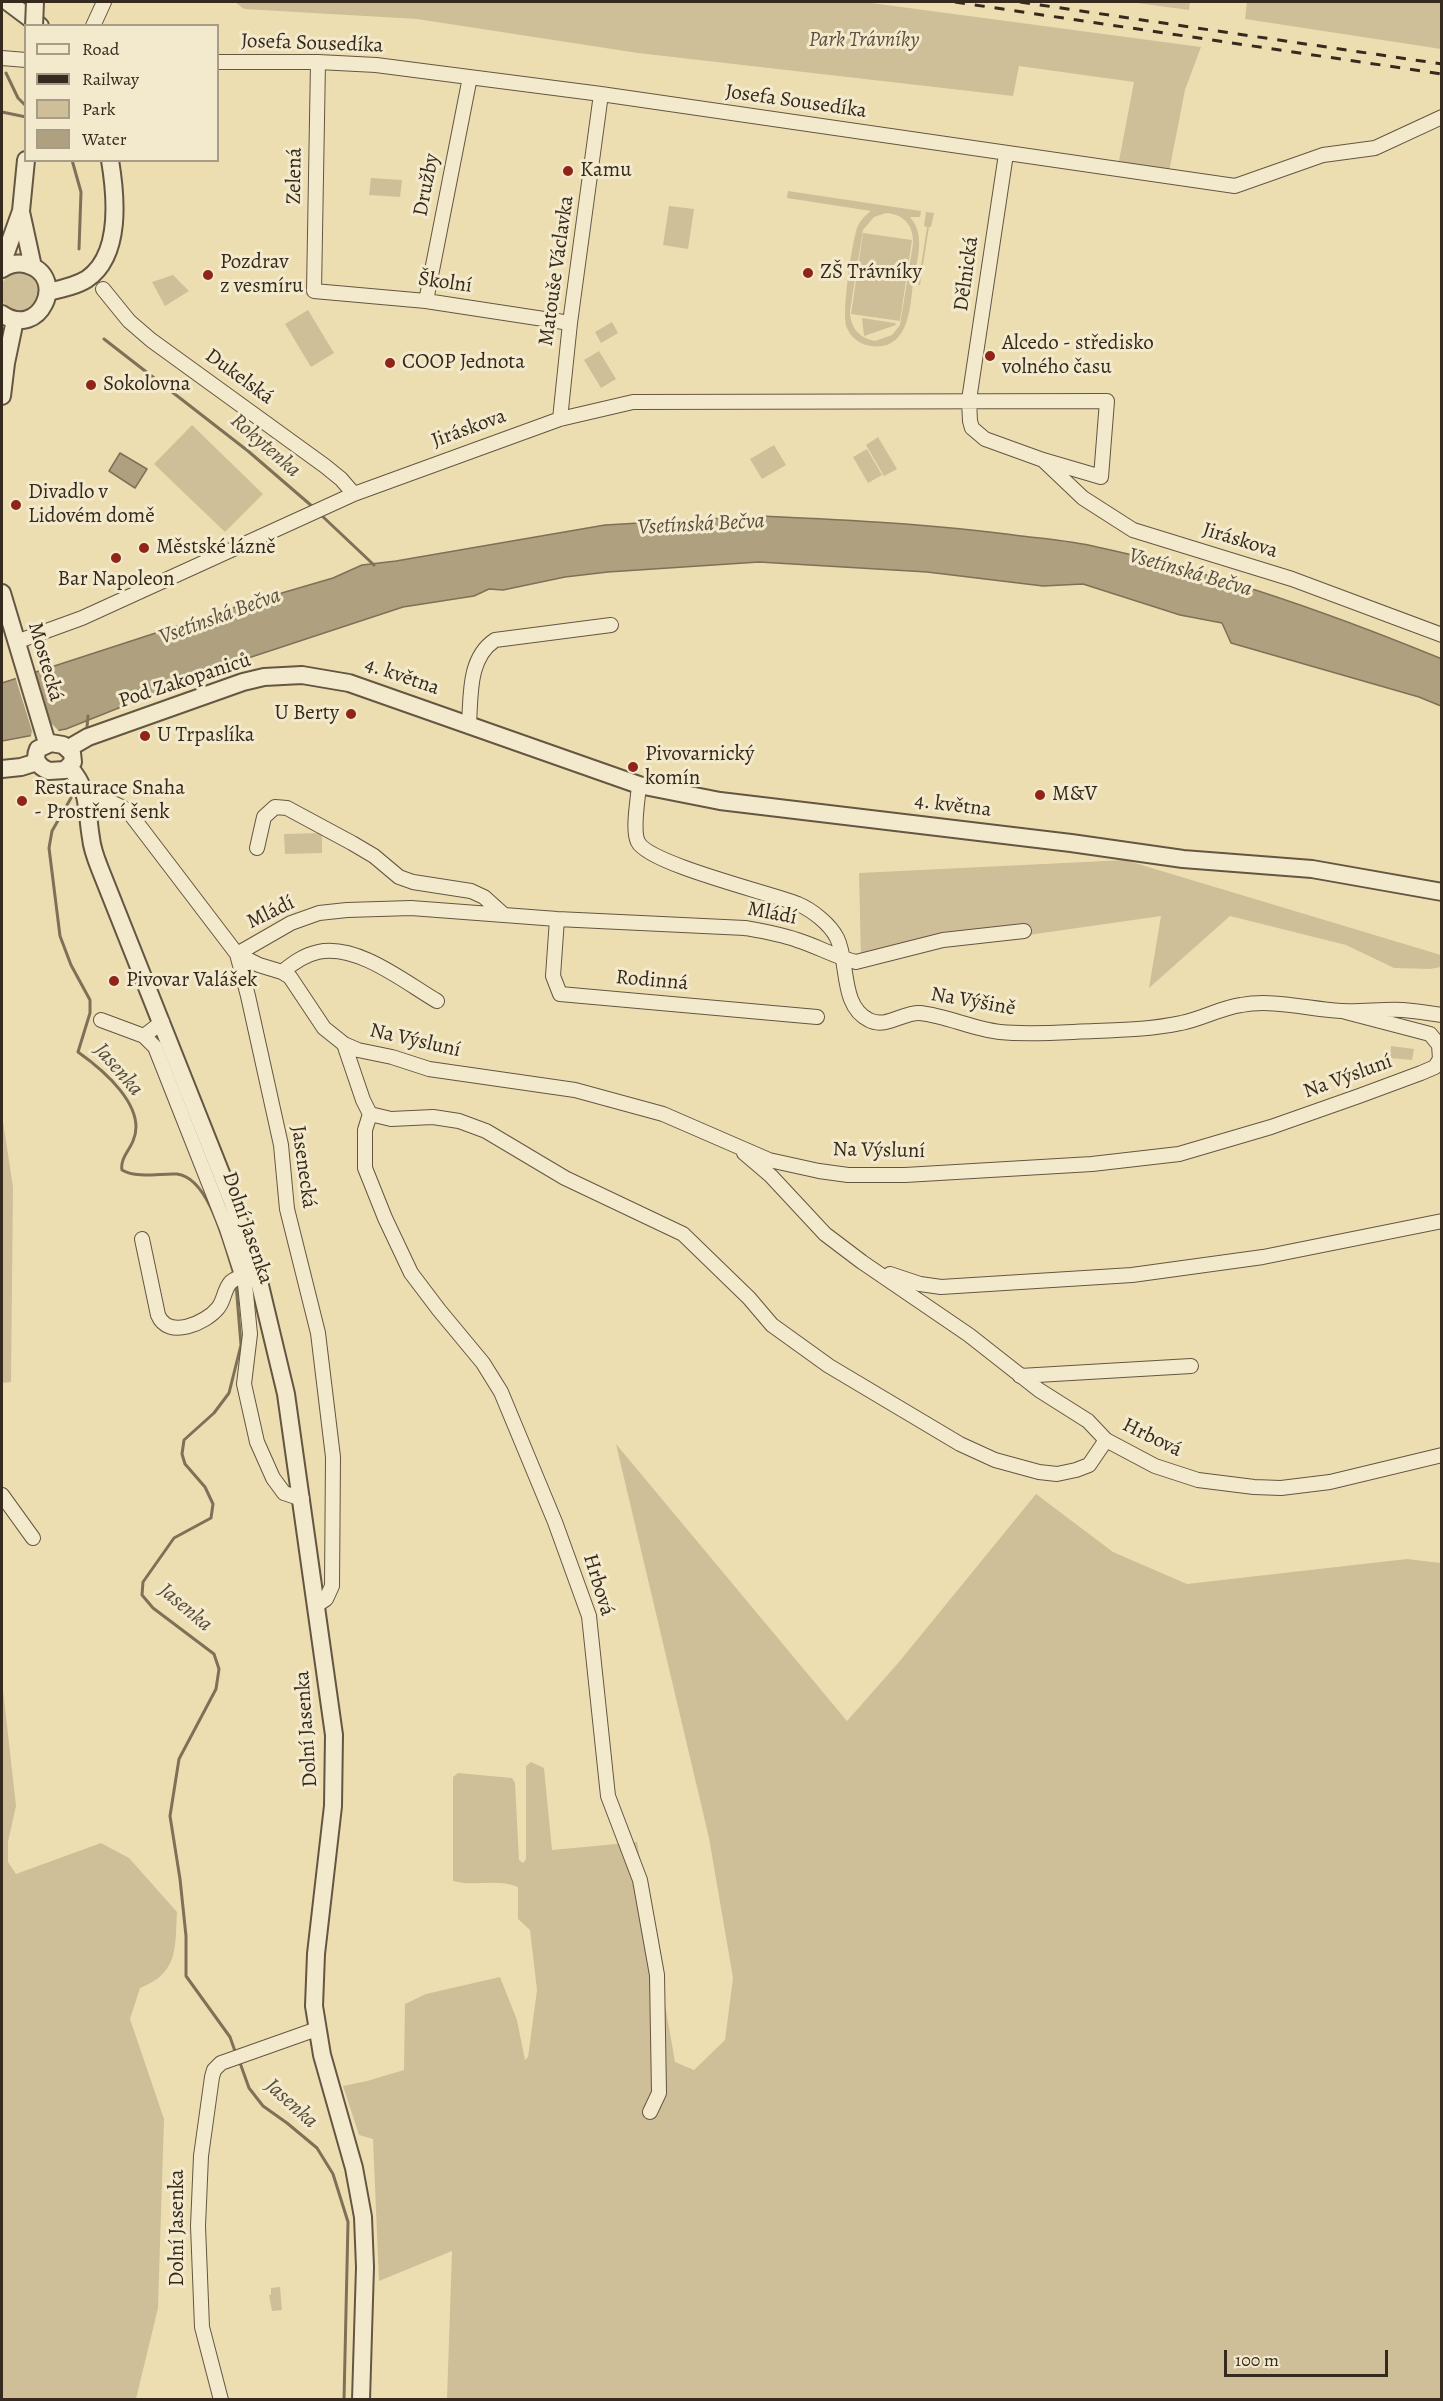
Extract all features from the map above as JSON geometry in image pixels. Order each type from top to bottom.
[{"type":"street","points":[[9,2],[37,24]]},
{"type":"street","points":[[34,24],[35,2]]},
{"type":"street","points":[[94,24],[104,2]]},
{"type":"street","points":[[2,58],[24,60]]},
{"type":"street","name":"Josefa Sousedíka","points":[[219,62],[318,62],[376,65],[601,94],[1234,186],[1323,155],[1375,148],[1442,117]]},
{"type":"street","name":"Zelená","points":[[314,291],[318,62]]},
{"type":"street","name":"Družby","points":[[426,301],[470,77]]},
{"type":"street","name":"Matouše Václavka","points":[[560,419],[570,323],[601,94]]},
{"type":"street","name":"Dělnická","points":[[969,400],[1006,154]]},
{"type":"street","points":[[2,264],[21,211],[26,162]]},
{"type":"street","points":[[48,292],[71,286],[93,274],[106,255],[111,235],[113,194],[110,162]]},
{"type":"street","points":[[21,211],[33,267]]},
{"type":"street","points":[[2,269],[15,263],[33,267],[42,275],[48,292],[45,304],[38,314],[27,319],[8,317],[2,396]]},
{"type":"street","name":"Dukelská","points":[[103,289],[129,321],[151,340],[325,466],[354,494]]},
{"type":"street","name":"Školní","points":[[314,291],[426,301],[570,323]]},
{"type":"street","name":"Jiráskova","points":[[16,642],[82,618],[354,494],[560,419],[633,402],[969,400],[1107,401],[1101,477],[1043,460],[985,439],[972,428],[969,400]]},
{"type":"street","name":"Jiráskova","points":[[1043,460],[1083,498],[1133,530],[1292,579],[1442,635]]},
{"type":"street","points":[[1083,498],[1090,474]]},
{"type":"street","name":"Mostecká","points":[[2,592],[45,741]]},
{"type":"street","name":"4. května","points":[[469,724],[473,674],[479,656],[487,645],[495,640],[611,625]]},
{"type":"street","name":"Pod Zakopaniců","points":[[69,748],[88,737],[243,682],[282,675],[319,677]]},
{"type":"street","name":"4. května","points":[[319,677],[349,683],[639,785],[720,801],[1071,843],[1183,859],[1312,869],[1442,892]]},
{"type":"street","points":[[45,741],[60,743],[69,748],[73,756],[69,767],[62,772],[44,769],[37,762],[37,751],[45,741]]},
{"type":"street","points":[[2,769],[37,762]]},
{"type":"street","name":"Dolní Jasenka","points":[[69,767],[83,786],[93,850],[223,1175],[258,1277],[286,1394],[333,1723],[335,1782],[314,1973],[317,2029],[322,2055],[357,2182],[365,2233],[361,2400]]},
{"type":"street","name":"Na Výšině","points":[[639,785],[636,834],[639,844],[648,853],[700,873],[799,905],[816,915],[832,929],[838,940],[850,996],[859,1011],[870,1021],[883,1023],[905,1015],[919,1013],[999,1032],[1084,1031],[1148,1028],[1184,1023],[1242,1004],[1263,1003],[1342,1011],[1403,1010],[1442,1015]]},
{"type":"street","name":"Jasenecká","points":[[87,800],[103,799],[115,802],[128,811],[237,954],[262,1054],[281,1145],[286,1209],[318,1333],[333,1457],[333,1504],[332,1587],[326,1599],[316,1605]]},
{"type":"street","points":[[257,848],[264,817],[275,807],[287,808],[374,856],[399,877],[413,882],[471,891],[484,897],[504,915]]},
{"type":"street","name":"Mládí","points":[[237,954],[291,923],[319,913],[411,908],[557,919],[745,928],[798,940],[842,959],[855,962],[943,940],[1024,931]]},
{"type":"street","name":"Rodinná","points":[[557,919],[554,976],[560,994],[817,1017]]},
{"type":"street","points":[[282,972],[299,959],[320,951],[338,952],[358,956],[400,976],[436,1001]]},
{"type":"street","name":"Na Výsluní","points":[[237,954],[282,972],[299,987],[324,1028],[344,1044],[358,1050],[392,1057],[429,1069],[575,1090],[663,1114],[769,1160],[819,1172],[848,1175],[905,1175],[1138,1160],[1179,1154],[1271,1127],[1421,1073],[1435,1067],[1440,1059],[1439,1045],[1430,1034],[1342,1011]]},
{"type":"street","points":[[101,1020],[144,1036],[162,1023]]},
{"type":"street","name":"Dolní Jasenka","points":[[144,1036],[155,1047],[227,1229],[238,1278],[248,1303],[250,1334],[244,1384],[252,1424],[265,1460],[280,1487],[288,1496],[302,1499]]},
{"type":"street","points":[[344,1044],[370,1114],[391,1119],[433,1117],[459,1121],[486,1131],[565,1178],[682,1233],[749,1298],[772,1325],[829,1366],[960,1444],[994,1460],[1039,1472],[1057,1473],[1089,1465],[1106,1440]]},
{"type":"street","name":"Hrbová","points":[[370,1114],[365,1130],[365,1168],[384,1218],[411,1273],[483,1363],[501,1392],[555,1522],[589,1616],[608,1796],[640,1880],[657,1975],[659,2093],[650,2112]]},
{"type":"street","name":"Hrbová","points":[[740,1149],[771,1176],[825,1234],[969,1335],[1020,1376],[1088,1421],[1106,1440],[1155,1467],[1198,1480],[1281,1488],[1330,1482],[1442,1455]]},
{"type":"street","name":"Hrbová","points":[[862,1262],[899,1278],[941,1287],[1132,1275],[1263,1257],[1442,1221]]},
{"type":"street","name":"Dolní Jasenka","points":[[142,1239],[158,1315],[164,1325],[186,1327],[204,1320],[220,1306],[238,1278]]},
{"type":"street","points":[[1020,1376],[1191,1366]]},
{"type":"street","points":[[2,1496],[33,1538]]},
{"type":"street","name":"Dolní Jasenka","points":[[221,2400],[202,2327],[198,2226],[201,2156],[212,2077],[218,2066],[226,2061],[317,2029]]},
{"type":"green space","name":"Park Trávníky","points":[[235,2],[864,2],[1201,47],[1185,90],[1169,172],[1119,161],[1134,82],[1019,66],[1013,96],[638,53],[417,19],[244,9]]},
{"type":"green space","points":[[1130,2],[1190,2],[1189,10]]},
{"type":"green space","points":[[1247,2],[1441,2],[1441,49],[1245,19]]},
{"type":"green space","points":[[371,178],[402,180],[400,197],[369,195]]},
{"type":"green space","points":[[788,191],[921,211],[920,217],[910,217],[915,224],[919,240],[911,304],[905,326],[893,342],[884,346],[864,344],[851,335],[847,328],[845,309],[855,236],[860,223],[871,211],[787,198]],"holes":[[[886,213],[907,222],[912,232],[913,244],[900,325],[892,335],[875,341],[856,331],[850,311],[863,230],[874,217]]]},
{"type":"green space","points":[[669,206],[694,209],[688,249],[663,245]]},
{"type":"green space","points":[[926,212],[934,213],[931,227],[929,227],[920,285],[918,285],[927,227],[924,226]]},
{"type":"green space","points":[[863,233],[912,240],[900,321],[851,314]]},
{"type":"green space","points":[[19,273],[32,279],[38,292],[32,305],[19,311],[6,305],[0,292],[6,279]]},
{"type":"green space","points":[[173,275],[189,291],[165,306],[152,282]]},
{"type":"green space","points":[[308,310],[334,353],[311,367],[285,324]]},
{"type":"green space","points":[[862,318],[895,323],[896,325],[864,336]]},
{"type":"green space","points":[[612,322],[618,333],[601,343],[595,332]]},
{"type":"green space","points":[[599,351],[616,379],[601,388],[584,360]]},
{"type":"green space","points":[[192,425],[263,494],[225,532],[154,464]]},
{"type":"green space","points":[[878,437],[897,469],[884,476],[866,445]]},
{"type":"green space","points":[[774,445],[786,465],[762,479],[750,459]]},
{"type":"green space","points":[[867,449],[882,475],[868,483],[853,457]]},
{"type":"green space","points":[[322,833],[322,853],[285,854],[284,834]]},
{"type":"green space","points":[[1125,860],[1441,955],[1441,967],[1394,968],[1346,945],[1230,916],[1149,988],[1161,916],[861,959],[859,873]]},
{"type":"green space","points":[[1391,1046],[1414,1049],[1412,1060],[1390,1058]]},
{"type":"green space","points":[[2,1115],[13,1187],[11,1382],[2,1383]]},
{"type":"green space","points":[[616,1444],[847,1721],[899,1662],[1036,1494],[1113,1552],[1187,1584],[1407,1559],[1441,1563],[1441,2399],[447,2399],[452,2251],[379,2281],[373,2139],[359,2135],[343,2086],[404,2070],[405,2004],[426,1994],[500,1977],[517,2020],[525,2060],[528,2057],[537,1990],[530,1930],[518,1919],[518,1887],[502,1883],[453,1881],[453,1777],[458,1773],[512,1778],[515,1783],[519,1860],[523,1863],[526,1859],[526,1766],[531,1762],[544,1768],[552,1850],[637,1842],[675,2062],[694,2070],[725,2040],[733,1978],[709,1838]]},
{"type":"green space","points":[[2,1681],[16,1806],[8,1842],[8,1862],[16,1874],[101,1843],[129,1858],[177,1912],[172,1958],[162,1975],[140,1988],[130,2019],[164,2119],[158,2308],[136,2399],[2,2399]]},
{"type":"green space","points":[[280,2287],[282,2310],[272,2311],[269,2295],[271,2295],[271,2288]]},
{"type":"water","points":[[120,453],[147,469],[135,488],[109,471]]},
{"type":"water","name":"Vsetínská Bečva","points":[[759,516],[923,525],[1059,540],[1141,557],[1185,569],[1315,610],[1442,659],[1441,706],[1419,697],[1231,643],[1222,623],[1180,615],[1083,584],[1043,586],[927,572],[759,562],[565,577],[503,590],[489,589],[474,596],[403,607],[224,666],[66,729],[2,741],[2,683],[251,602],[333,578],[362,565],[605,525]]},
{"type":"pier","points":[[35,670],[51,723],[60,732],[30,740],[32,731],[15,676]]},
{"type":"waterway","name":"Rokytenka","points":[[6,73],[18,98],[24,104]]},
{"type":"waterway","points":[[2,112],[24,117]]},
{"type":"waterway","name":"Rokytenka","points":[[73,162],[81,192],[79,249]]},
{"type":"waterway","name":"Rokytenka","points":[[104,339],[248,451],[313,507]]},
{"type":"waterway","name":"Rokytenka","points":[[320,514],[374,565]]},
{"type":"waterway","name":"Jasenka","points":[[87,727],[88,716]]},
{"type":"waterway","name":"Jasenka","points":[[71,798],[52,831],[49,848],[60,936],[71,965],[90,1000],[90,1013],[78,1052],[99,1068],[120,1090],[129,1102],[134,1115],[136,1128],[133,1141],[122,1162],[122,1170],[142,1175],[177,1174],[189,1178],[207,1201],[221,1232],[234,1274]]},
{"type":"waterway","name":"Jasenka","points":[[236,1284],[241,1345],[229,1393],[214,1413],[184,1440],[182,1454],[185,1464],[205,1487],[213,1504],[211,1518],[174,1538],[143,1582],[142,1595],[153,1608],[214,1654],[219,1669],[216,1689],[179,1759],[170,1816],[186,1936],[186,1976],[230,2037],[236,2054]]},
{"type":"waterway","name":"Jasenka","points":[[239,2060],[249,2088],[263,2106],[317,2148],[333,2174],[348,2222],[344,2400]]},
{"type":"railway","points":[[955,2],[1442,74]]},
{"type":"railway","points":[[1020,2],[1442,64]]},
{"type":"place","name":"Kamu","points":[[568,171]]},
{"type":"place","name":"ZŠ Trávníky","points":[[808,273]]},
{"type":"place","name":"Pozdrav z vesmíru","points":[[208,275]]},
{"type":"place","name":"Alcedo - středisko volného času","points":[[990,356]]},
{"type":"place","name":"COOP Jednota","points":[[390,363]]},
{"type":"place","name":"Sokolovna","points":[[91,385]]},
{"type":"place","name":"Divadlo v Lidovém domě","points":[[16,505]]},
{"type":"place","name":"Městské lázně","points":[[144,548]]},
{"type":"place","name":"Bar Napoleon","points":[[116,558]]},
{"type":"place","name":"U Berty","points":[[351,714]]},
{"type":"place","name":"U Trpaslíka","points":[[145,736]]},
{"type":"place","name":"Pivovarnický komín","points":[[633,767]]},
{"type":"place","name":"M&V","points":[[1040,795]]},
{"type":"place","name":"Restaurace Snaha - Prostření šenk","points":[[22,801]]},
{"type":"place","name":"Pivovar Valášek","points":[[114,981]]}]
